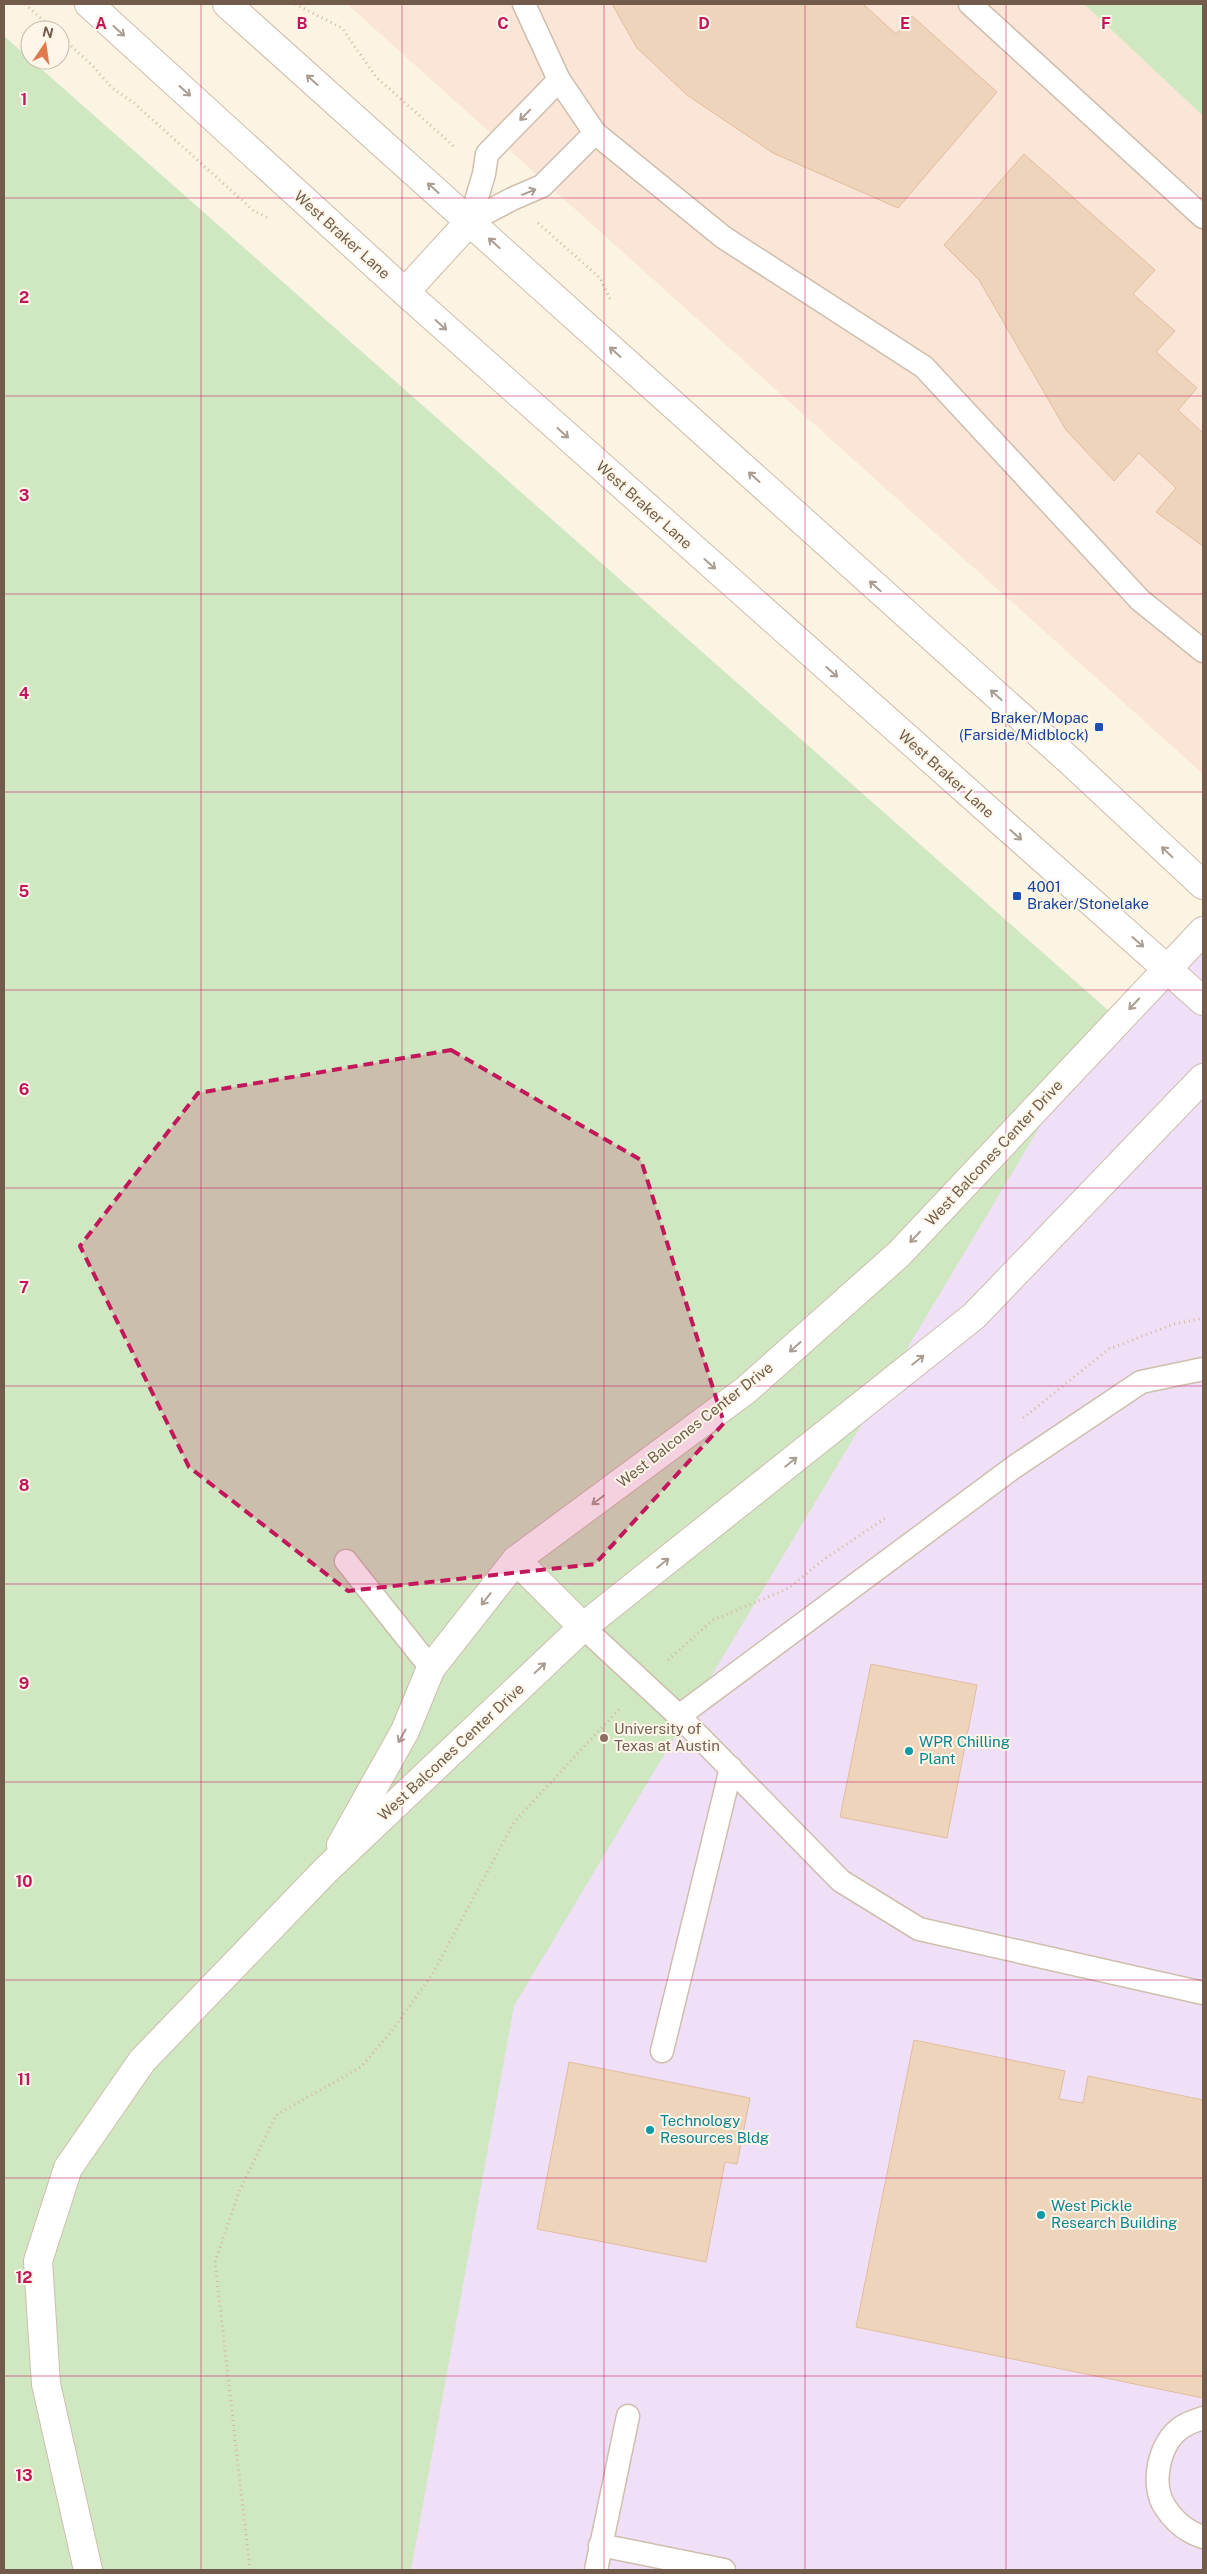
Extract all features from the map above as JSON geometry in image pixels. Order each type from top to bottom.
[{"type":"street","name":"West Braker Lane","points":[[88,4],[405,292],[1203,1001]]},
{"type":"street","points":[[227,4],[1055,748],[1203,885]]},
{"type":"street","points":[[405,292],[470,221]]},
{"type":"street","name":"West Balcones Center Drive","points":[[326,1870],[406,1731],[431,1668],[516,1560],[746,1390],[899,1254],[1203,931]]},
{"type":"street","name":"West Balcones Center Drive","points":[[88,2570],[46,2384],[38,2261],[68,2168],[142,2062],[326,1870],[582,1627],[974,1316],[1203,1078]]},
{"type":"street","points":[[516,1560],[582,1627]]},
{"type":"lane","points":[[524,4],[559,80],[595,133],[723,237],[924,367],[1140,600],[1203,651]]},
{"type":"lane","points":[[970,4],[1203,217]]},
{"type":"lane","points":[[470,221],[484,174],[487,154],[559,80]]},
{"type":"lane","points":[[470,221],[542,186],[595,133]]},
{"type":"lane","points":[[680,1716],[1014,1467],[1133,1387],[1141,1382],[1203,1369]]},
{"type":"lane","points":[[346,1561],[431,1668]]},
{"type":"lane","points":[[582,1627],[680,1716],[841,1882],[919,1929],[1203,1993]]},
{"type":"lane","points":[[662,2051],[731,1768]]},
{"type":"lane","points":[[596,2570],[628,2416]]},
{"type":"lane","points":[[1203,2418],[1182,2427],[1164,2446],[1156,2475],[1164,2506],[1187,2532],[1203,2537]]},
{"type":"lane","points":[[600,2545],[724,2570]]},
{"type":"path","points":[[25,4],[43,20]]},
{"type":"path","points":[[294,4],[342,28],[376,77],[457,149]]},
{"type":"path","points":[[70,45],[93,66],[110,87],[134,103],[254,211]]},
{"type":"path","points":[[544,228],[600,278]]},
{"type":"path","points":[[1018,1423],[1109,1349],[1174,1324],[1203,1318]]},
{"type":"path","points":[[250,2570],[215,2262],[239,2192],[276,2115],[361,2067],[391,2032],[432,1975],[514,1822],[644,1683],[713,1620],[789,1588],[823,1560],[890,1515]]},
{"type":"highlighted area","points":[[451,1050],[641,1160],[724,1423],[595,1564],[348,1591],[189,1467],[80,1246],[198,1093]]},
{"type":"shaded area","points":[[347,4],[1084,4],[1203,116],[1203,774]]},
{"type":"shaded area","name":"University of Texas at Austin","points":[[1203,931],[1203,2570],[88,2570],[4,1388],[516,1560]]},
{"type":"green space","points":[[1084,4],[1203,4],[1203,116]]},
{"type":"green space","points":[[4,36],[20,50],[20,70],[43,70],[1109,1011],[514,2006],[411,2570],[4,2570]]},
{"type":"building","points":[[612,4],[863,4],[896,34],[912,16],[997,92],[898,208],[773,153],[687,95],[637,48]]},
{"type":"building","points":[[1024,154],[1155,270],[1133,294],[1175,331],[1156,352],[1197,388],[1178,410],[1203,433],[1203,546],[1156,512],[1176,488],[1139,453],[1114,481],[1066,430],[979,280],[944,245]]},
{"type":"building","name":"WPR Chilling Plant","points":[[871,1664],[977,1685],[947,1838],[840,1817]]},
{"type":"building","name":"West Pickle Research Building","points":[[914,2040],[1065,2071],[1059,2099],[1083,2103],[1088,2076],[1203,2100],[1203,2398],[856,2327]]},
{"type":"building","name":"Technology Resources Bldg","points":[[569,2062],[750,2098],[737,2164],[725,2162],[706,2262],[537,2229]]},
{"type":"place","name":"Braker/Mopac (Farside/Midblock)","points":[[1099,727]]},
{"type":"place","name":"4001 Braker/Stonelake","points":[[1017,896]]},
{"type":"place","name":"University of Texas at Austin","points":[[604,1738]]},
{"type":"place","name":"WPR Chilling Plant","points":[[909,1751]]},
{"type":"place","name":"Technology Resources Bldg","points":[[650,2130]]},
{"type":"place","name":"West Pickle Research Building","points":[[1041,2215]]}]
